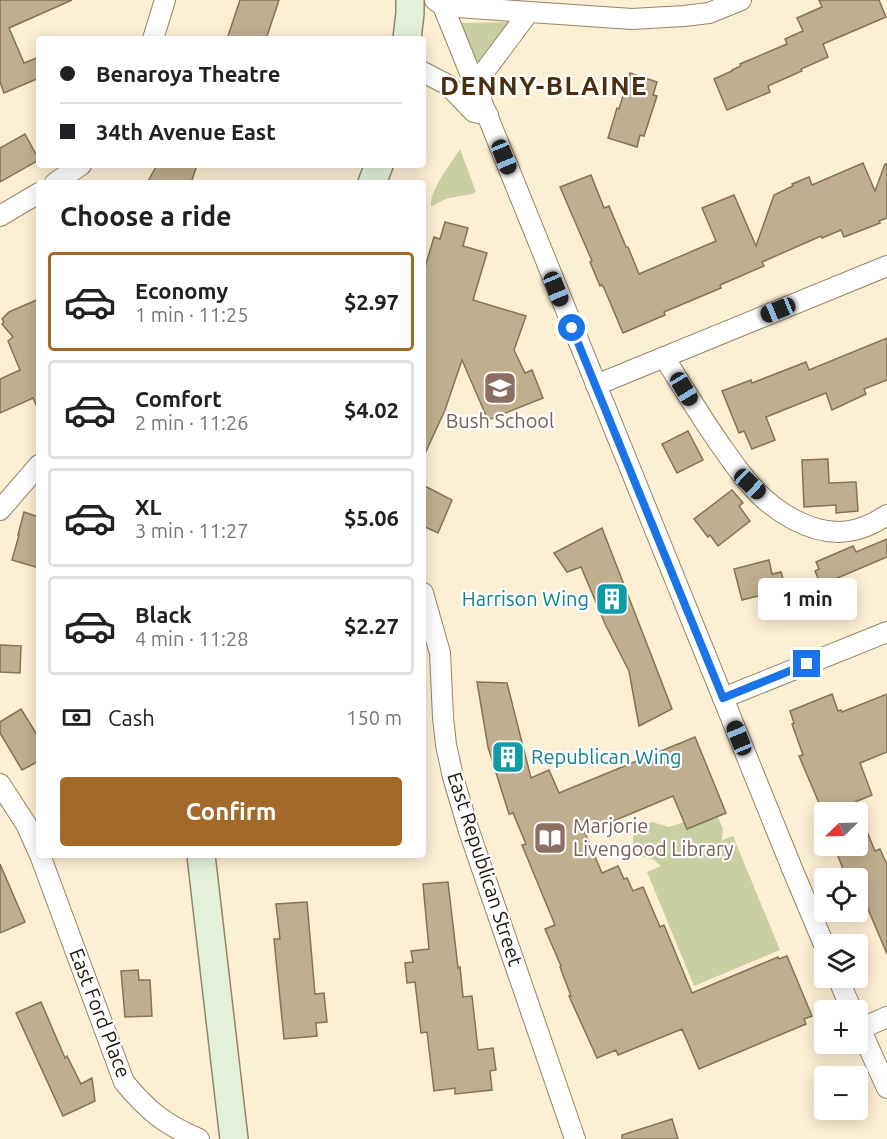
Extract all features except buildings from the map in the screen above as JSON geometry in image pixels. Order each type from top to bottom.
[{"type":"main road","points":[[407,36],[411,0]]},
{"type":"main road","points":[[201,858],[234,1139]]},
{"type":"street","points":[[154,36],[165,0]]},
{"type":"street","points":[[741,0],[709,13],[632,19],[439,3],[475,84],[820,934]]},
{"type":"street","points":[[475,84],[530,12]]},
{"type":"street","points":[[426,74],[448,85],[474,112],[488,116]]},
{"type":"street","points":[[59,180],[77,168]]},
{"type":"street","points":[[0,216],[36,195]]},
{"type":"street","points":[[596,385],[887,266]]},
{"type":"street","points":[[664,357],[700,417],[750,484],[776,509],[803,525],[827,531],[848,532],[868,526],[887,515]]},
{"type":"street","points":[[0,510],[36,468]]},
{"type":"street","name":"East Republican Street","points":[[426,604],[440,653],[443,717],[453,777],[575,1139]]},
{"type":"street","points":[[723,698],[887,632]]},
{"type":"street","name":"East Ford Place","points":[[0,784],[26,824],[36,847]]},
{"type":"street","name":"East Ford Place","points":[[40,858],[124,1082],[156,1116],[199,1139]]},
{"type":"street","points":[[868,1020],[887,1017]]},
{"type":"street","points":[[868,1046],[887,1088]]},
{"type":"green space","points":[[511,22],[477,65],[460,23]]},
{"type":"green space","points":[[460,149],[476,192],[446,199],[431,207],[431,200],[437,185]]},
{"type":"green space","points":[[718,817],[723,829],[722,840],[733,836],[780,950],[694,986],[647,872],[661,866],[654,860],[642,857],[633,844],[633,837],[642,825],[652,822],[669,827],[684,822],[687,829]]},
{"type":"place","name":"Bush School","points":[[500,388]]},
{"type":"place","name":"Harrison Wing","points":[[612,599]]},
{"type":"place","name":"Republican Wing","points":[[508,757]]},
{"type":"place","name":"Marjorie Livengood Library","points":[[550,838]]},
{"type":"district","name":"DENNY-BLAINE","points":[[544,86]]},
{"type":"route","points":[[572,328],[723,698],[807,664]]}]
